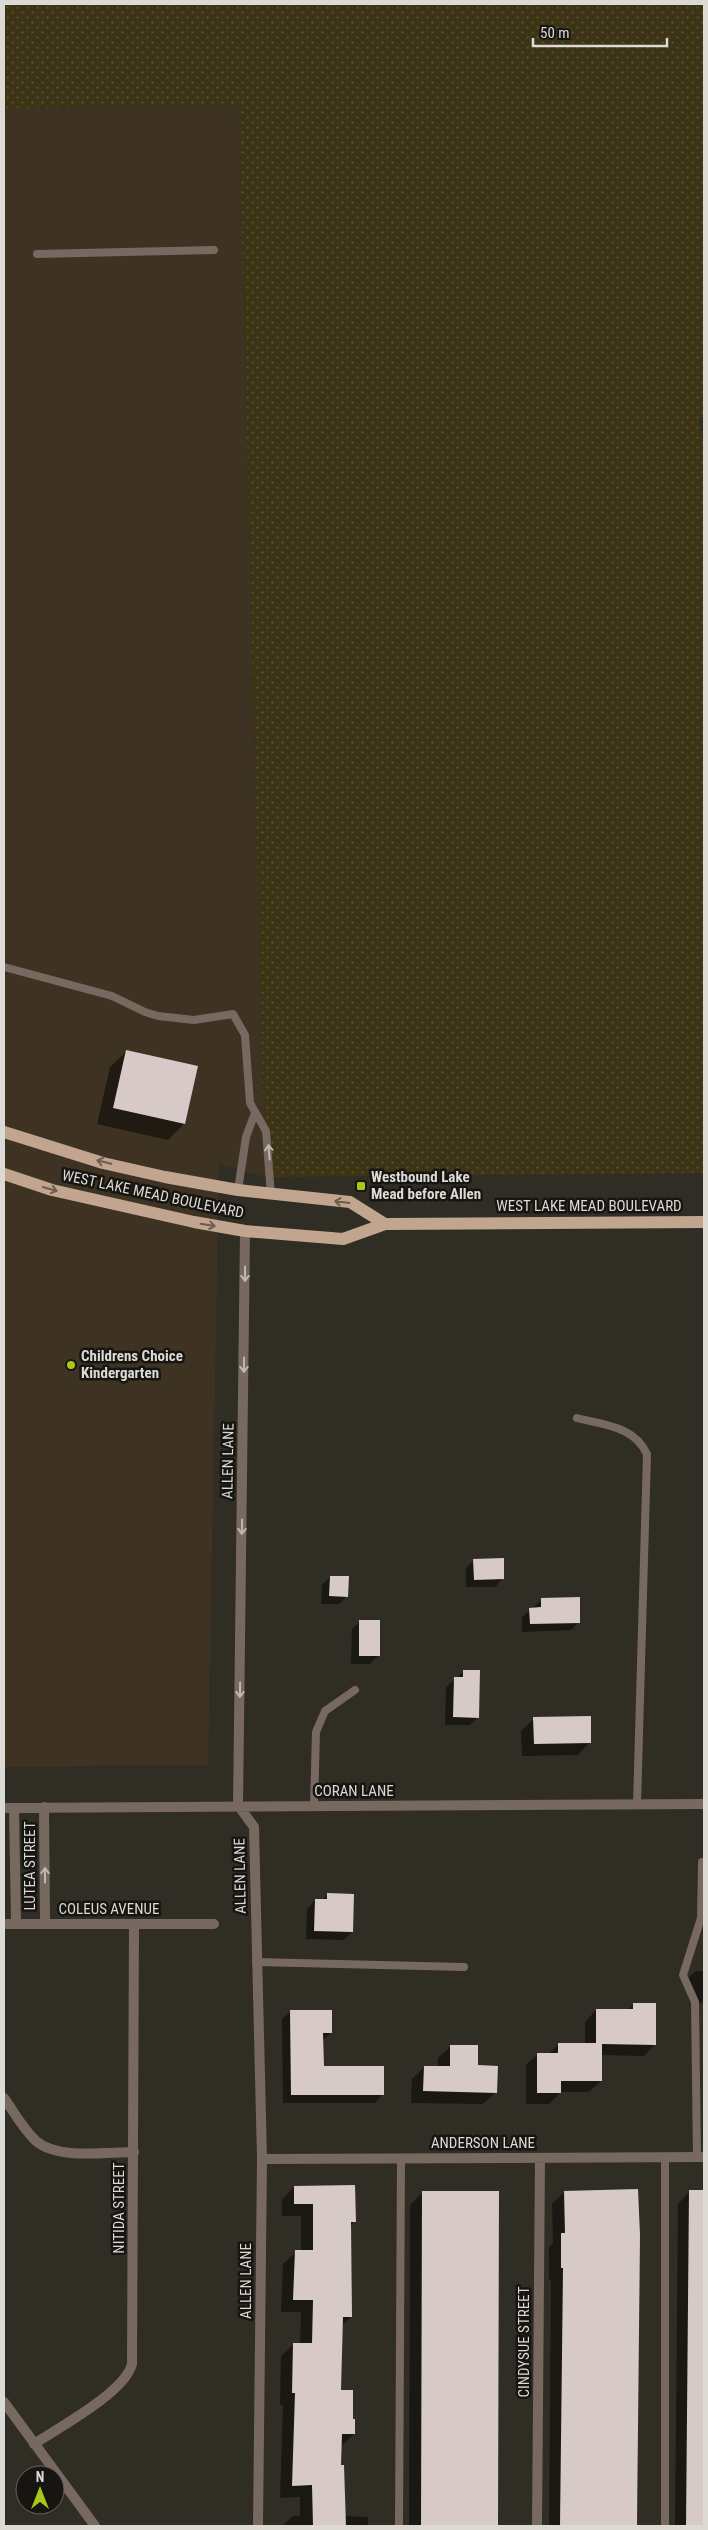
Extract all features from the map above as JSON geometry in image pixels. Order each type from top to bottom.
[{"type":"main road","name":"WEST LAKE MEAD BOULEVARD","points":[[4,1132],[103,1163],[238,1190],[350,1202],[385,1224]]},
{"type":"main road","name":"WEST LAKE MEAD BOULEVARD","points":[[4,1174],[52,1190],[194,1222],[245,1231],[343,1238],[385,1224],[704,1222]]},
{"type":"street","name":"ALLEN LANE","points":[[245,1231],[238,1805],[254,1827],[262,2159],[258,2526]]},
{"type":"street","name":"CORAN LANE","points":[[9,1808],[238,1805],[704,1804]]},
{"type":"street","name":"LUTEA STREET","points":[[44,1807],[45,1924]]},
{"type":"street","name":"LUTEA STREET","points":[[9,1808],[16,1924]]},
{"type":"street","name":"COLEUS AVENUE","points":[[4,1924],[214,1924]]},
{"type":"street","name":"NITIDA STREET","points":[[34,2444],[116,2389],[130,2372],[134,2352],[134,1924]]},
{"type":"street","points":[[4,2098],[29,2134],[47,2148],[63,2153],[134,2152]]},
{"type":"street","name":"ANDERSON LANE","points":[[262,2159],[701,2157]]},
{"type":"street","name":"CINDYSUE STREET","points":[[537,2526],[540,2158]]},
{"type":"street","points":[[4,2402],[95,2526]]},
{"type":"lane","points":[[37,254],[214,250]]},
{"type":"lane","points":[[4,967],[112,996],[145,1012],[164,1017],[194,1020],[233,1014],[245,1036],[250,1103],[266,1131],[271,1195]]},
{"type":"lane","points":[[238,1190],[246,1137],[254,1113]]},
{"type":"lane","points":[[576,1418],[627,1432],[641,1441],[648,1454],[637,1804]]},
{"type":"lane","points":[[314,1806],[316,1732],[325,1711],[355,1690]]},
{"type":"lane","points":[[701,2157],[695,2002],[683,1975],[701,1918],[702,1862]]},
{"type":"lane","points":[[256,1962],[464,1967]]},
{"type":"lane","points":[[665,2157],[665,2526]]},
{"type":"lane","points":[[399,2526],[400,2158]]},
{"type":"shaded area","points":[[239,105],[265,1177],[219,1164],[208,1765],[4,1767],[4,108]]},
{"type":"sand","points":[[4,4],[704,4],[704,413],[699,422],[704,445],[704,1173],[265,1177],[239,105],[4,108]]},
{"type":"building","points":[[126,1050],[198,1066],[185,1124],[113,1108]]},
{"type":"building","points":[[504,1558],[504,1579],[474,1580],[473,1559]]},
{"type":"building","points":[[330,1576],[349,1576],[348,1597],[329,1596]]},
{"type":"building","points":[[580,1597],[580,1623],[530,1624],[529,1608],[541,1607],[541,1598]]},
{"type":"building","points":[[359,1620],[380,1620],[380,1656],[359,1656]]},
{"type":"building","points":[[463,1670],[480,1670],[479,1718],[453,1717],[454,1677],[463,1677]]},
{"type":"building","points":[[591,1716],[591,1743],[534,1744],[533,1717]]},
{"type":"building","points":[[327,1893],[354,1894],[353,1932],[314,1931],[315,1899],[327,1899]]},
{"type":"building","points":[[633,2003],[656,2003],[656,2045],[602,2044],[602,2081],[561,2081],[561,2093],[537,2093],[537,2053],[558,2053],[558,2043],[596,2043],[596,2009],[633,2009]]},
{"type":"building","points":[[290,2010],[332,2010],[332,2033],[323,2033],[324,2066],[384,2066],[384,2095],[291,2095]]},
{"type":"building","points":[[450,2045],[478,2045],[478,2065],[498,2066],[497,2093],[423,2091],[424,2066],[450,2066]]},
{"type":"building","points":[[355,2185],[356,2222],[351,2222],[352,2317],[343,2317],[341,2390],[353,2390],[353,2419],[355,2419],[355,2434],[342,2434],[341,2465],[344,2465],[346,2526],[313,2526],[312,2485],[292,2486],[295,2393],[292,2393],[293,2343],[312,2343],[313,2300],[293,2300],[295,2250],[313,2250],[313,2204],[294,2204],[294,2186]]},
{"type":"building","points":[[638,2189],[640,2235],[637,2526],[560,2526],[563,2268],[561,2268],[561,2233],[565,2233],[564,2191]]},
{"type":"building","points":[[689,2190],[704,2190],[704,2526],[686,2526]]},
{"type":"building","points":[[422,2191],[499,2191],[498,2526],[421,2526]]},
{"type":"place","name":"Westbound Lake Mead before Allen","points":[[361,1186]]},
{"type":"place","name":"Childrens Choice Kindergarten","points":[[71,1365]]}]
